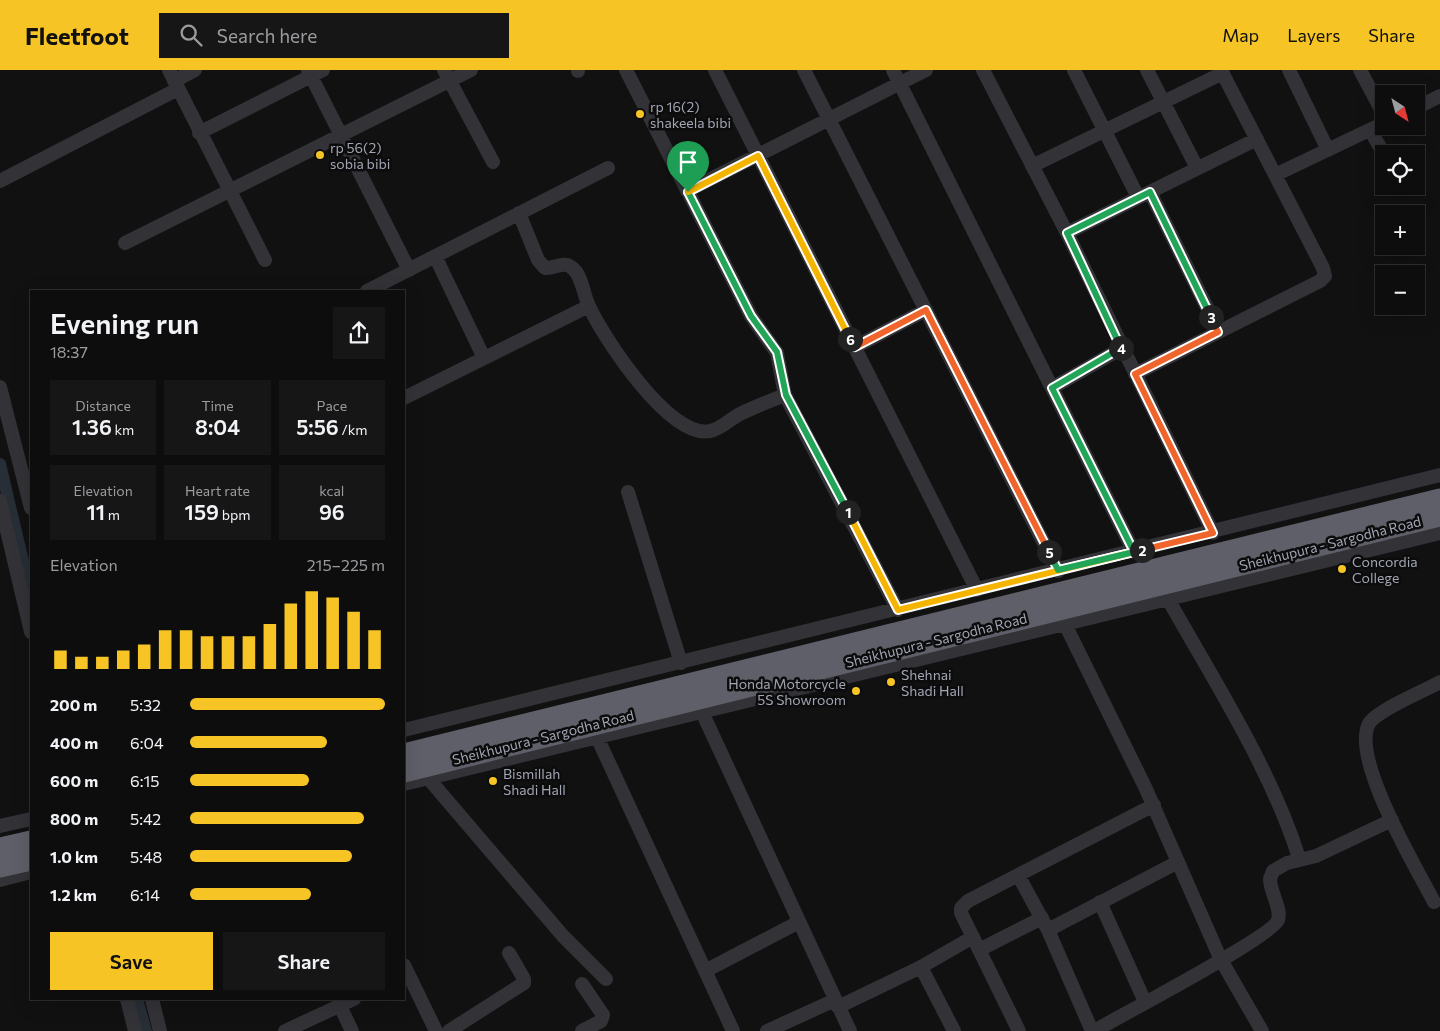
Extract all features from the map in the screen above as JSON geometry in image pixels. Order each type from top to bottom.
[{"type":"highway","name":"Sheikhupura - Sargodha Road","points":[[405,754],[1440,499]]},
{"type":"highway","name":"Sheikhupura - Sargodha Road","points":[[405,772],[1440,516]]},
{"type":"highway","points":[[0,848],[30,841]]},
{"type":"highway","points":[[0,867],[30,860]]},
{"type":"street","points":[[0,181],[174,80],[195,70]]},
{"type":"street","points":[[124,243],[341,135],[447,75],[471,70]]},
{"type":"street","points":[[626,70],[751,316],[777,352],[786,395],[898,610]]},
{"type":"street","points":[[715,70],[977,590]]},
{"type":"street","points":[[804,70],[1058,570]]},
{"type":"street","points":[[894,70],[1134,552]]},
{"type":"street","points":[[688,192],[926,70]]},
{"type":"street","points":[[983,70],[1067,233],[1213,533]]},
{"type":"street","points":[[1074,70],[1105,131],[1144,195],[1218,332]]},
{"type":"street","points":[[1147,70],[1197,168]]},
{"type":"street","points":[[1289,70],[1328,150]]},
{"type":"street","points":[[1360,70],[1375,99]]},
{"type":"street","points":[[1032,166],[1222,71],[1323,268],[1325,276],[1320,281],[1135,374]]},
{"type":"street","points":[[199,133],[314,72],[341,135],[409,270]]},
{"type":"street","points":[[447,75],[493,162]]},
{"type":"street","points":[[174,80],[199,133],[266,260]]},
{"type":"street","points":[[1425,104],[1440,96]]},
{"type":"street","points":[[1275,175],[1375,128]]},
{"type":"street","points":[[1370,130],[1379,145]]},
{"type":"street","points":[[1067,233],[1257,139]]},
{"type":"street","points":[[369,290],[608,168]]},
{"type":"street","points":[[519,213],[538,260],[546,268],[566,265],[573,268],[584,290],[589,306],[637,382],[672,416],[690,428],[702,432],[710,432],[738,415],[786,395]]},
{"type":"street","points":[[435,256],[484,358]]},
{"type":"street","points":[[405,398],[589,306]]},
{"type":"street","points":[[855,347],[926,310]]},
{"type":"street","points":[[1052,388],[1122,348]]},
{"type":"street","points":[[0,387],[25,458],[30,500]]},
{"type":"street","points":[[405,730],[1213,533],[1440,475]]},
{"type":"street","points":[[628,492],[681,663]]},
{"type":"street","points":[[0,501],[30,628]]},
{"type":"street","points":[[405,784],[1440,533]]},
{"type":"street","points":[[1168,599],[1272,787],[1287,820],[1299,858]]},
{"type":"street","points":[[1065,624],[1154,805],[1221,960],[1262,1031]]},
{"type":"street","points":[[1434,902],[1373,779],[1366,745],[1370,723],[1382,712],[1440,682]]},
{"type":"street","points":[[702,712],[850,1031]]},
{"type":"street","points":[[596,738],[733,1031]]},
{"type":"street","points":[[428,778],[563,936],[606,978]]},
{"type":"street","points":[[1019,1031],[961,912],[963,906],[1018,875],[1154,805]]},
{"type":"street","points":[[0,826],[30,819]]},
{"type":"street","points":[[1018,875],[1045,924],[1093,1031],[1221,960],[1275,926],[1279,916],[1270,888],[1271,875],[1277,868],[1299,858],[1316,856],[1392,820]]},
{"type":"street","points":[[767,1031],[976,943],[1045,924],[1100,902],[1178,862]]},
{"type":"street","points":[[0,880],[30,872]]},
{"type":"street","points":[[1100,902],[1145,1002]]},
{"type":"street","points":[[705,971],[799,922]]},
{"type":"street","points":[[450,1031],[524,983],[524,979],[509,953]]},
{"type":"street","points":[[921,967],[954,1031]]},
{"type":"street","points":[[405,971],[436,1031]]},
{"type":"street","points":[[582,984],[603,1015],[600,1021],[582,1031]]},
{"type":"street","points":[[127,1000],[135,1031]]},
{"type":"street","points":[[152,1000],[160,1031]]},
{"type":"street","points":[[285,1031],[352,1000]]},
{"type":"street","points":[[340,1006],[352,1031]]},
{"type":"waterway","points":[[0,464],[30,591]]},
{"type":"waterway","points":[[137,1000],[146,1031]]},
{"type":"place","name":"rp 16(2) shakeela bibi","points":[[640,114]]},
{"type":"place","name":"rp 56(2) sobia bibi","points":[[320,155]]},
{"type":"place","name":"Concordia College","points":[[1342,569]]},
{"type":"place","name":"Shehnai Shadi Hall","points":[[891,682]]},
{"type":"place","name":"Honda Motorcycle 5S Showroom","points":[[856,691]]},
{"type":"place","name":"Bismillah Shadi Hall","points":[[493,781]]},
{"type":"route","points":[[758,156],[855,347],[926,310],[1058,570],[1134,552],[1052,388],[1122,348],[1067,233],[1150,192],[1218,332],[1135,374],[1213,533],[898,610],[786,395],[777,352],[751,316],[688,192],[758,156]]}]
